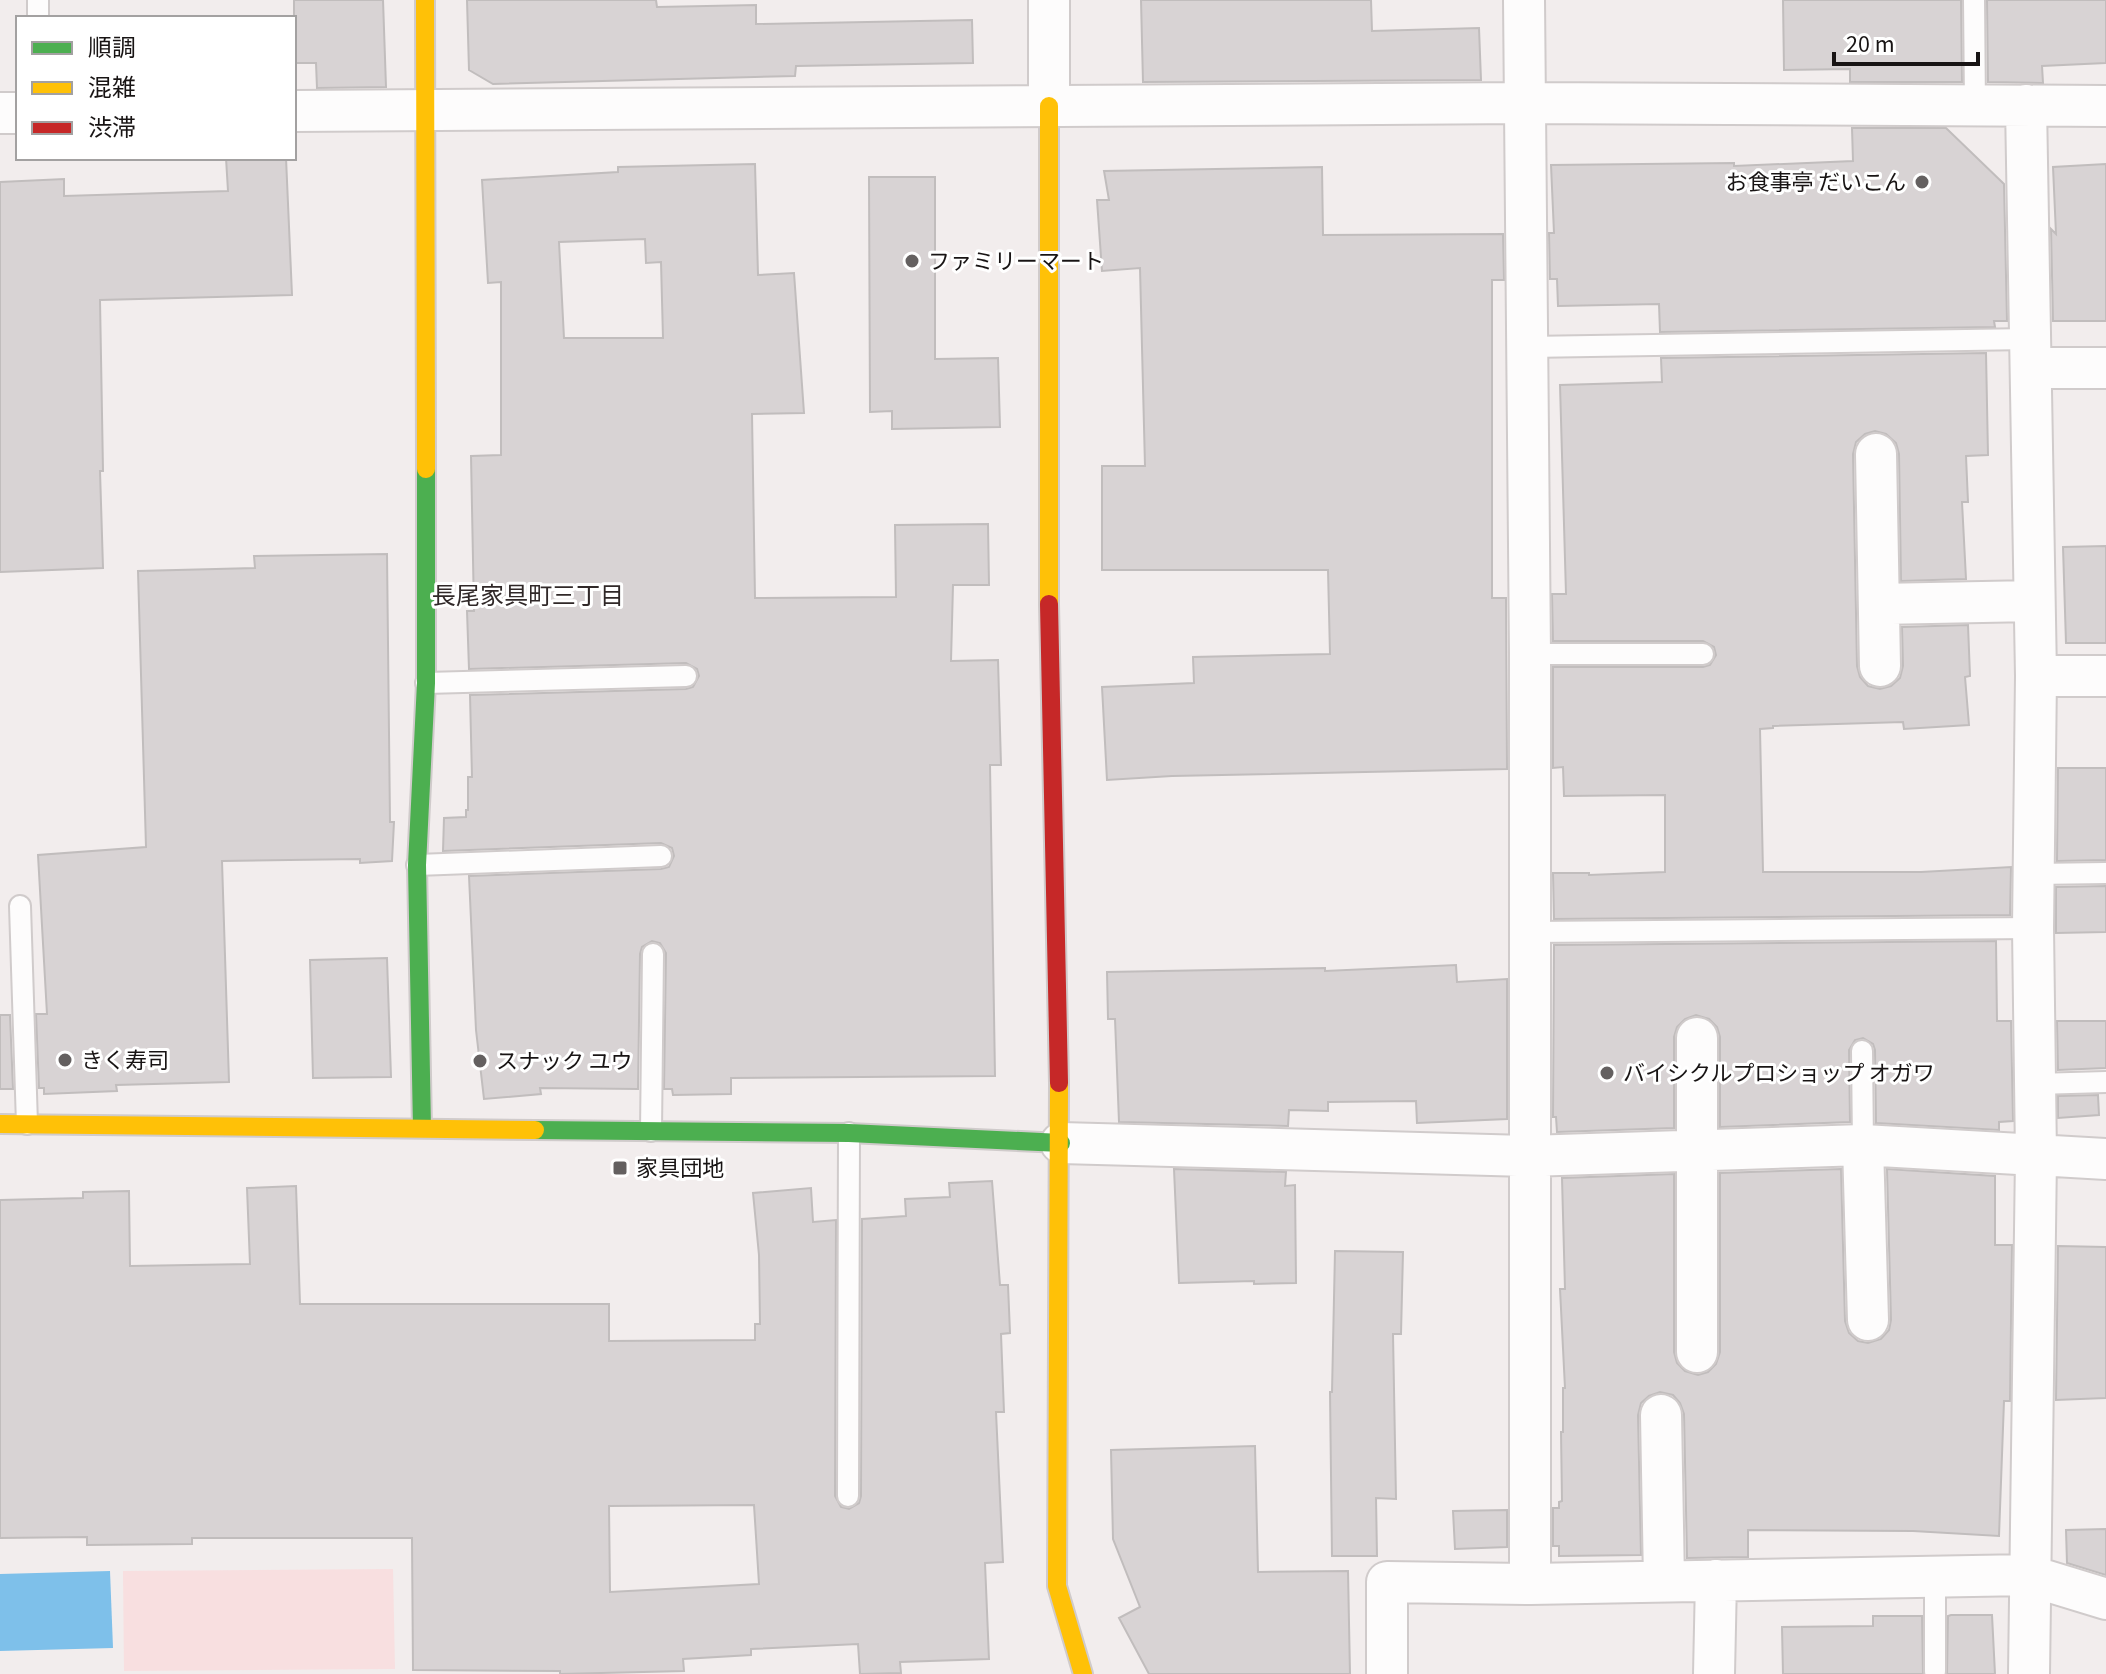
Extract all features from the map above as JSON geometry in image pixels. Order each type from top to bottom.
[{"type":"street","points":[[422,1128],[417,865],[426,683],[425,0]]},
{"type":"street","points":[[1049,0],[1049,649],[1061,1143],[1057,1586],[1083,1674]]},
{"type":"street","points":[[1524,0],[1530,654],[1530,1584]]},
{"type":"street","points":[[296,111],[1525,103],[2106,106]]},
{"type":"street","points":[[2026,105],[2036,676],[2033,928],[2036,1156],[2029,1674]]},
{"type":"street","points":[[2030,354],[2106,368]]},
{"type":"street","points":[[1876,454],[1880,666]]},
{"type":"street","points":[[1879,604],[2034,601]]},
{"type":"street","points":[[2036,676],[2106,676]]},
{"type":"street","points":[[1697,1038],[1697,1352]]},
{"type":"street","points":[[0,1124],[849,1133],[1061,1143],[1529,1156],[1863,1145],[2106,1159]]},
{"type":"street","points":[[1863,1145],[1868,1320]]},
{"type":"street","points":[[1661,1415],[1664,1581]]},
{"type":"street","points":[[1387,1674],[1387,1582],[1530,1584],[2028,1575],[2106,1599]]},
{"type":"street","points":[[1714,1674],[1716,1580]]},
{"type":"lane","points":[[1974,0],[1975,105]]},
{"type":"lane","points":[[1528,347],[2030,354]]},
{"type":"lane","points":[[1530,654],[1703,654]]},
{"type":"lane","points":[[426,683],[686,676]]},
{"type":"lane","points":[[417,865],[661,856]]},
{"type":"lane","points":[[2034,874],[2106,873]]},
{"type":"lane","points":[[20,906],[27,1124]]},
{"type":"lane","points":[[1531,932],[2033,928]]},
{"type":"lane","points":[[651,1131],[653,954]]},
{"type":"lane","points":[[1862,1051],[1863,1145]]},
{"type":"lane","points":[[2036,1084],[2106,1082]]},
{"type":"lane","points":[[848,1496],[849,1133]]},
{"type":"lane","points":[[1935,1576],[1935,1671]]},
{"type":"shaded area","points":[[393,1569],[395,1669],[124,1671],[123,1571]]},
{"type":"water","points":[[110,1571],[113,1648],[0,1651],[0,1574]]},
{"type":"building","points":[[294,0],[383,0],[386,87],[317,88],[316,63],[296,63]]},
{"type":"building","points":[[467,0],[656,0],[657,7],[756,5],[756,24],[972,20],[973,63],[796,66],[795,76],[493,84],[469,70]]},
{"type":"building","points":[[1141,0],[1371,0],[1372,31],[1479,28],[1481,80],[1143,82]]},
{"type":"building","points":[[1783,0],[1961,0],[1962,82],[1850,82],[1850,69],[1784,70]]},
{"type":"building","points":[[1987,0],[2106,0],[2106,63],[2042,66],[2043,83],[1988,82]]},
{"type":"building","points":[[1852,128],[1946,128],[2004,184],[2007,321],[1994,321],[1995,327],[1660,332],[1659,304],[1558,306],[1557,279],[1550,279],[1549,233],[1554,233],[1551,165],[1734,163],[1734,166],[1853,161]]},
{"type":"building","points":[[226,160],[286,160],[292,295],[100,300],[103,568],[0,572],[0,182],[64,179],[64,196],[228,191]]},
{"type":"building","points":[[755,164],[758,275],[794,273],[804,413],[752,414],[755,598],[896,597],[895,525],[988,524],[989,585],[953,585],[951,661],[998,660],[1001,765],[990,765],[995,1076],[731,1078],[731,1094],[673,1095],[672,1089],[664,1089],[666,953],[660,943],[652,941],[642,947],[640,954],[638,1089],[540,1088],[541,1094],[484,1099],[476,1030],[469,876],[661,869],[669,867],[674,856],[672,848],[661,843],[443,851],[444,818],[466,817],[468,810],[468,777],[472,777],[470,695],[686,689],[693,687],[699,676],[697,669],[686,663],[469,669],[467,611],[474,611],[471,456],[501,455],[501,282],[488,283],[482,180],[618,172],[618,167]],"holes":[[[645,239],[646,263],[661,262],[663,338],[564,338],[559,242]]]},
{"type":"building","points":[[2106,164],[2106,321],[2053,321],[2051,229],[2056,234],[2053,167]]},
{"type":"building","points":[[1322,167],[1323,235],[1503,234],[1504,280],[1492,280],[1492,598],[1506,598],[1507,769],[1107,780],[1102,687],[1194,683],[1193,657],[1330,654],[1328,570],[1102,570],[1102,466],[1145,466],[1140,268],[1102,271],[1097,200],[1109,200],[1104,171]]},
{"type":"building","points":[[869,177],[935,177],[935,359],[998,358],[1000,427],[892,429],[892,411],[870,412]]},
{"type":"building","points":[[1986,353],[1988,455],[1966,456],[1968,502],[1962,502],[1966,579],[1901,581],[1899,454],[1896,443],[1886,434],[1875,431],[1865,434],[1856,442],[1853,454],[1857,666],[1860,677],[1868,686],[1880,689],[1891,686],[1900,678],[1903,666],[1902,627],[1968,625],[1970,676],[1965,677],[1969,725],[1904,729],[1903,722],[1760,729],[1763,872],[1921,872],[2011,867],[2010,915],[1554,919],[1553,873],[1665,872],[1665,795],[1564,796],[1563,767],[1553,768],[1553,667],[1703,667],[1710,665],[1716,655],[1714,647],[1703,641],[1553,641],[1552,594],[1566,594],[1560,385],[1662,382],[1661,358]]},
{"type":"building","points":[[2106,546],[2106,643],[2066,643],[2063,547]]},
{"type":"building","points":[[387,554],[390,822],[394,822],[392,861],[222,861],[229,1082],[116,1085],[117,1091],[44,1094],[44,1088],[39,1088],[36,1014],[47,1014],[38,855],[146,847],[138,571],[255,568],[254,556]]},
{"type":"building","points":[[2058,768],[2106,768],[2106,860],[2057,861]]},
{"type":"building","points":[[2106,886],[2106,932],[2056,933],[2056,887]]},
{"type":"building","points":[[1996,941],[1997,1021],[2011,1021],[2013,1121],[1999,1122],[1999,1130],[1876,1123],[1875,1050],[1873,1044],[1863,1038],[1855,1040],[1849,1050],[1850,1122],[1720,1127],[1720,1037],[1717,1027],[1709,1019],[1696,1015],[1685,1019],[1677,1027],[1674,1037],[1674,1128],[1557,1132],[1556,1117],[1553,1117],[1554,945]]},
{"type":"building","points":[[387,958],[391,1077],[313,1078],[310,960]]},
{"type":"building","points":[[1456,965],[1457,982],[1507,979],[1507,1119],[1417,1123],[1416,1101],[1328,1102],[1328,1111],[1289,1110],[1288,1126],[1119,1122],[1115,1019],[1108,1019],[1107,972],[1325,968],[1325,971]]},
{"type":"building","points":[[0,1015],[10,1015],[13,1089],[0,1089]]},
{"type":"building","points":[[2057,1021],[2106,1021],[2106,1068],[2058,1070]]},
{"type":"building","points":[[2098,1095],[2099,1115],[2058,1118],[2058,1096]]},
{"type":"building","points":[[1174,1169],[1286,1172],[1285,1186],[1295,1185],[1296,1283],[1179,1283]]},
{"type":"building","points":[[1841,1169],[1845,1321],[1849,1333],[1858,1341],[1868,1343],[1881,1339],[1889,1330],[1891,1320],[1887,1169],[1995,1176],[1995,1245],[2012,1245],[2010,1401],[2004,1401],[1999,1536],[1913,1531],[1748,1530],[1748,1557],[1687,1558],[1684,1414],[1673,1395],[1660,1392],[1641,1403],[1638,1415],[1641,1555],[1559,1556],[1559,1546],[1553,1546],[1553,1508],[1559,1508],[1562,1501],[1561,1432],[1565,1388],[1560,1289],[1565,1289],[1562,1178],[1674,1174],[1674,1352],[1677,1363],[1685,1371],[1698,1375],[1708,1372],[1716,1364],[1720,1352],[1720,1173]]},
{"type":"building","points":[[992,1181],[1000,1285],[1008,1285],[1010,1333],[1001,1334],[1004,1412],[996,1412],[1003,1562],[985,1563],[989,1659],[900,1662],[901,1673],[860,1674],[858,1644],[751,1649],[751,1655],[683,1659],[684,1671],[560,1674],[560,1671],[413,1670],[412,1538],[192,1538],[192,1544],[87,1545],[87,1537],[0,1538],[0,1200],[83,1198],[83,1192],[129,1191],[130,1266],[250,1264],[247,1188],[296,1186],[300,1304],[609,1304],[609,1341],[755,1340],[755,1324],[760,1324],[759,1255],[753,1193],[811,1188],[813,1222],[836,1220],[835,1496],[841,1507],[849,1509],[859,1503],[861,1496],[862,1219],[906,1216],[905,1199],[950,1197],[949,1183]],"holes":[[[754,1505],[759,1584],[610,1592],[609,1506]]]},
{"type":"building","points":[[2058,1246],[2106,1247],[2106,1398],[2056,1400]]},
{"type":"building","points":[[1335,1251],[1403,1252],[1401,1334],[1393,1334],[1396,1499],[1376,1498],[1377,1556],[1332,1556],[1330,1392]]},
{"type":"building","points":[[1255,1446],[1258,1572],[1348,1571],[1350,1674],[1149,1674],[1119,1618],[1140,1607],[1113,1539],[1111,1450]]},
{"type":"building","points":[[1507,1510],[1507,1547],[1455,1549],[1453,1511]]},
{"type":"building","points":[[2106,1529],[2106,1575],[2067,1563],[2066,1530]]},
{"type":"building","points":[[1992,1615],[1995,1674],[1947,1674],[1948,1616]]},
{"type":"building","points":[[1873,1616],[1922,1616],[1923,1674],[1783,1674],[1782,1627],[1873,1626]]},
{"type":"traffic: fast","points":[[422,1128],[417,865],[426,683],[426,469]]},
{"type":"traffic: fast","points":[[535,1130],[849,1133],[1061,1143]]},
{"type":"traffic: slow","points":[[425,0],[426,469]]},
{"type":"traffic: slow","points":[[1049,106],[1049,604]]},
{"type":"traffic: slow","points":[[1059,1083],[1057,1586],[1083,1674]]},
{"type":"traffic: slow","points":[[0,1124],[535,1130]]},
{"type":"traffic: jam","points":[[1049,604],[1059,1083]]},
{"type":"place","name":"お食事亭 だいこん","points":[[1922,182]]},
{"type":"place","name":"ファミリーマート","points":[[912,261]]},
{"type":"place","name":"きく寿司","points":[[65,1060]]},
{"type":"place","name":"スナック ユウ","points":[[480,1061]]},
{"type":"place","name":"バイシクルプロショップ オガワ","points":[[1607,1073]]},
{"type":"place","name":"家具団地","points":[[620,1168]]},
{"type":"district","name":"長尾家具町三丁目","points":[[528,596]]}]
